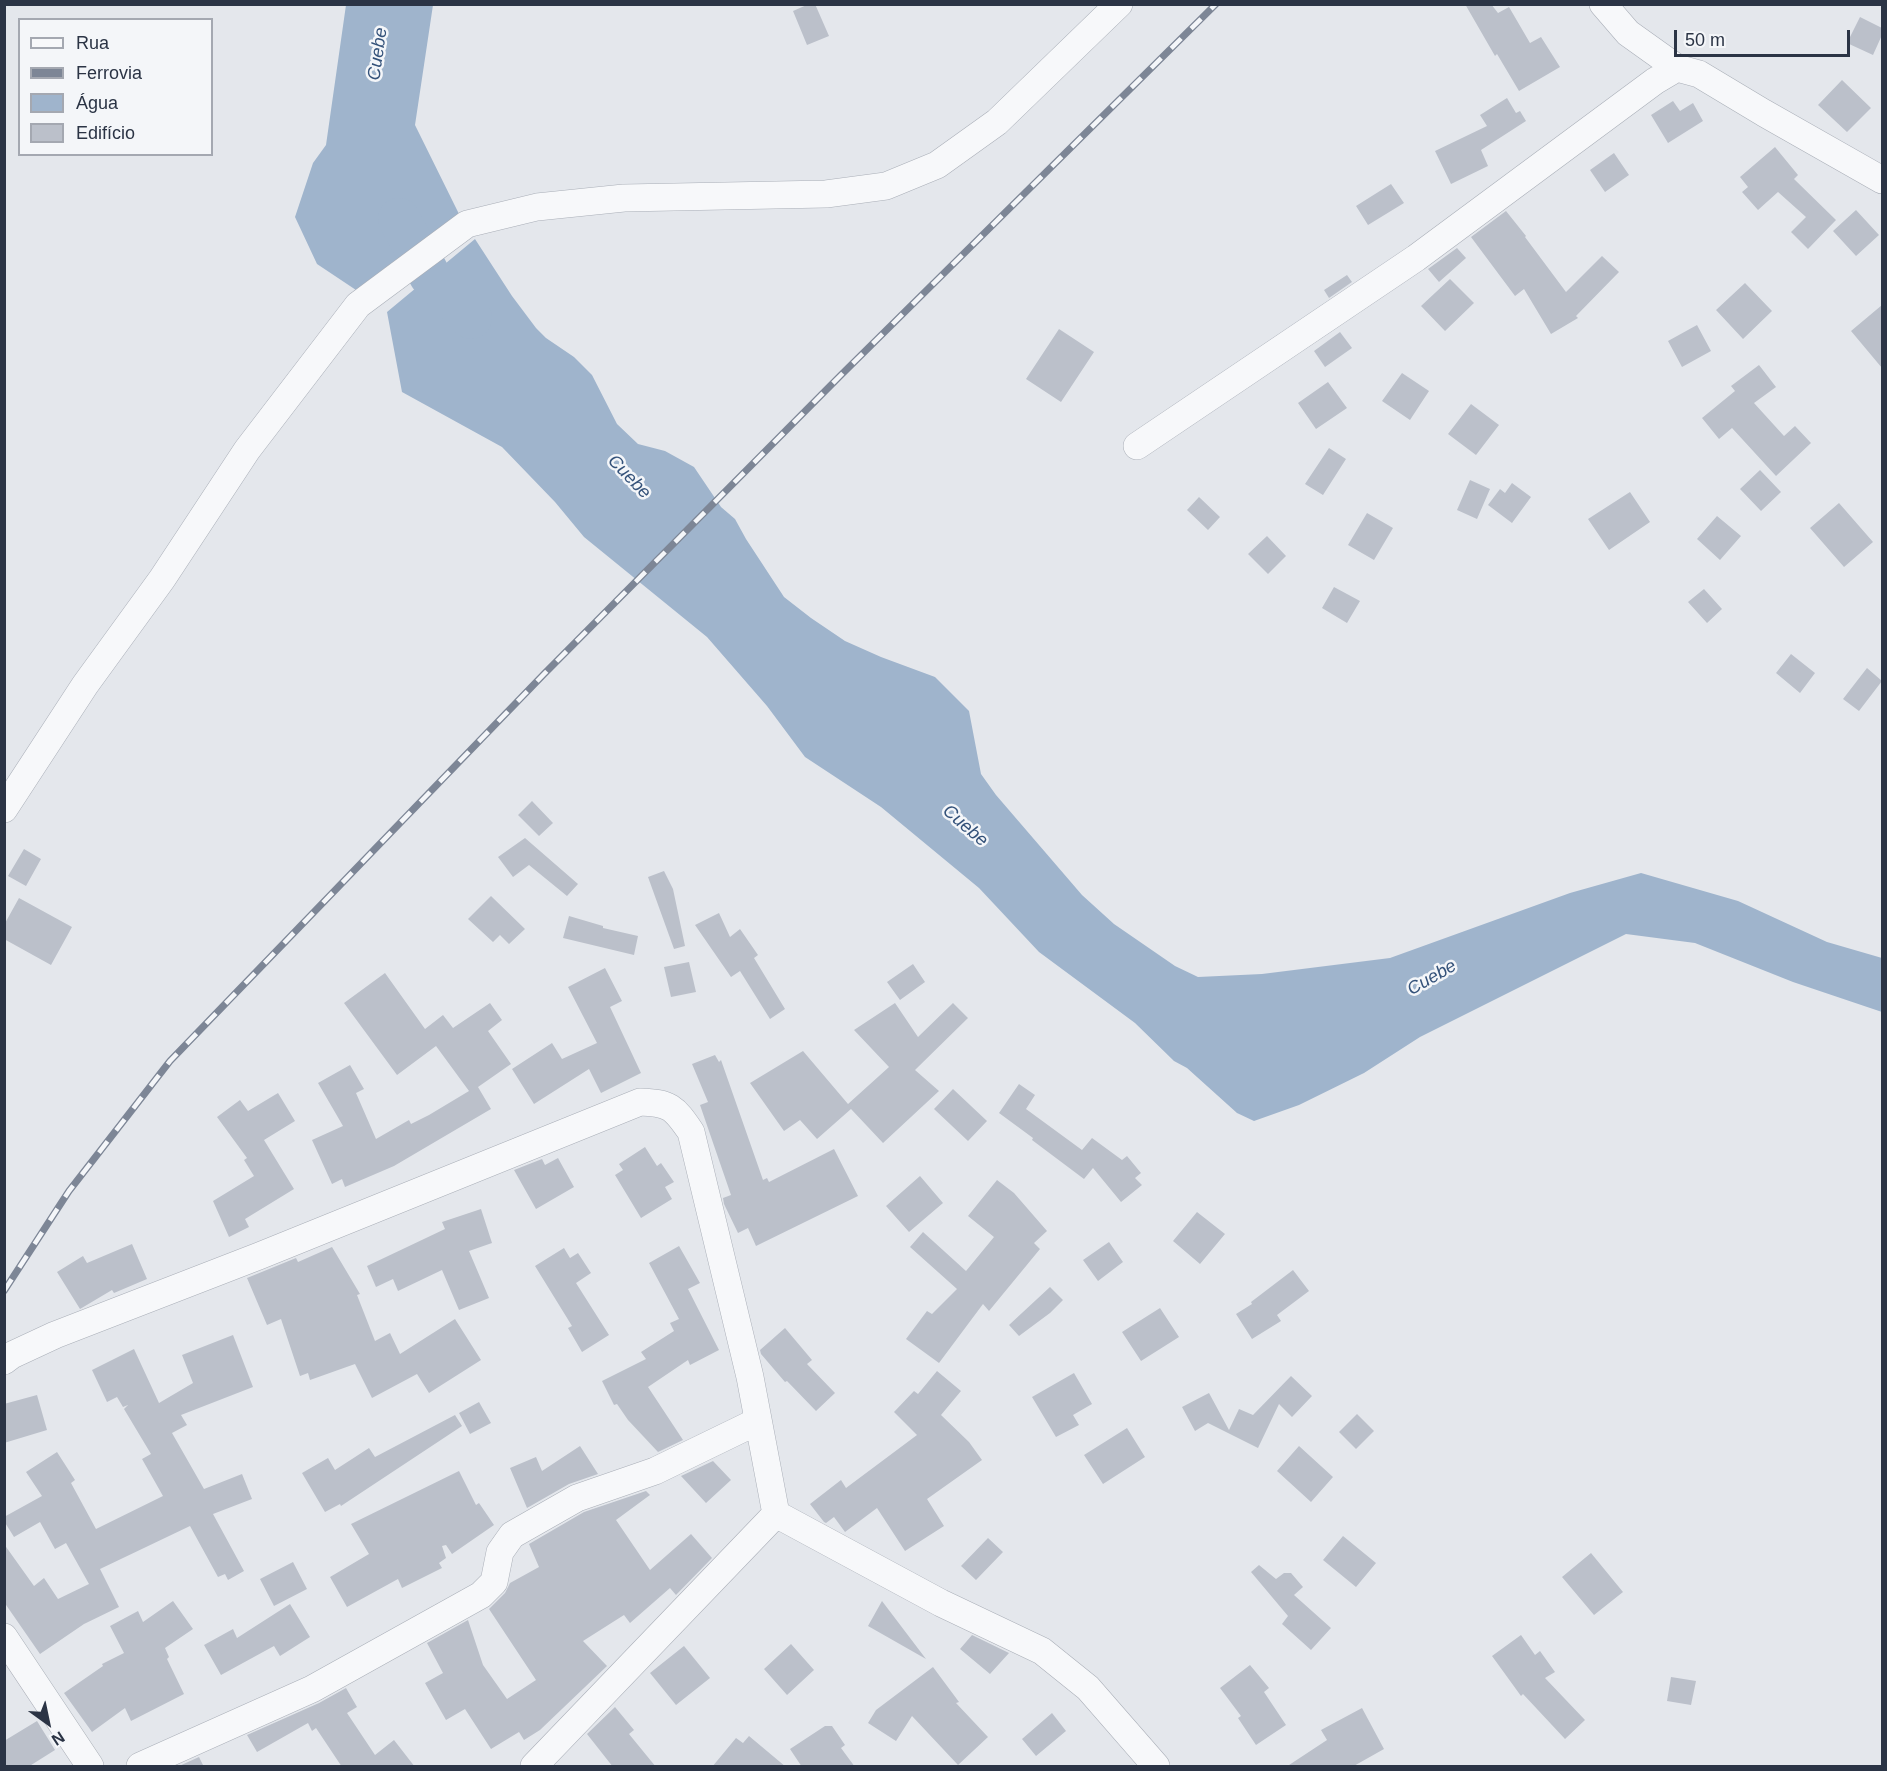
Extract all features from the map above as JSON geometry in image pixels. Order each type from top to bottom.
[{"type":"street","points":[[4,809],[85,685],[162,579],[248,450],[358,305],[467,224],[537,207],[624,198],[826,194],[886,186],[937,165],[997,122],[1119,4]]},
{"type":"street","points":[[1603,4],[1628,33],[1677,68],[1700,74],[1882,180]]},
{"type":"street","points":[[1137,446],[1416,258],[1655,81],[1677,68]]},
{"type":"street","points":[[4,1361],[55,1335],[259,1256],[640,1102],[662,1103],[678,1113],[691,1132],[750,1377],[776,1514]]},
{"type":"street","points":[[140,1767],[312,1689],[481,1595],[494,1582],[500,1552],[512,1535],[577,1498],[655,1470],[758,1421]]},
{"type":"street","points":[[534,1767],[776,1514]]},
{"type":"street","points":[[776,1514],[941,1603],[1042,1651],[1088,1688],[1156,1767]]},
{"type":"street","points":[[4,1638],[90,1767]]},
{"type":"water","points":[[346,5],[433,5],[415,125],[459,214],[362,294],[317,264],[295,217],[313,163],[326,145]]},
{"type":"water","points":[[475,239],[536,328],[546,338],[574,357],[592,375],[617,424],[638,444],[665,451],[694,467],[721,507],[735,519],[784,597],[845,641],[935,677],[969,711],[981,774],[996,795],[1082,895],[1114,924],[1175,966],[1198,977],[1262,974],[1390,958],[1570,893],[1641,873],[1738,901],[1827,942],[1882,958],[1882,1012],[1793,982],[1695,943],[1626,934],[1420,1037],[1364,1073],[1299,1105],[1254,1121],[1237,1113],[1187,1068],[1174,1061],[1135,1023],[1039,952],[979,888],[881,807],[805,757],[767,706],[707,637],[584,537],[555,502],[502,447],[402,392],[387,312]]},
{"type":"building","points":[[809,4],[815,4],[829,36],[807,45],[793,11]]},
{"type":"building","points":[[1465,4],[1491,4],[1498,13],[1509,7],[1530,43],[1541,37],[1560,67],[1519,91],[1497,54],[1495,56]]},
{"type":"building","points":[[1860,17],[1882,28],[1882,35],[1873,55],[1847,43]]},
{"type":"building","points":[[1842,80],[1871,108],[1847,132],[1818,105]]},
{"type":"building","points":[[1507,98],[1516,113],[1520,111],[1526,121],[1481,150],[1488,166],[1451,184],[1435,151],[1487,126],[1480,115]]},
{"type":"building","points":[[1673,101],[1680,111],[1693,103],[1703,121],[1668,143],[1651,115]]},
{"type":"building","points":[[1775,147],[1798,175],[1794,179],[1836,220],[1808,249],[1791,232],[1806,217],[1778,192],[1758,210],[1742,192],[1748,187],[1740,177]]},
{"type":"building","points":[[1614,153],[1629,175],[1605,192],[1590,170]]},
{"type":"building","points":[[1391,184],[1404,203],[1368,225],[1356,206]]},
{"type":"building","points":[[1856,210],[1879,235],[1856,256],[1833,231]]},
{"type":"building","points":[[1506,211],[1566,292],[1602,256],[1619,272],[1576,316],[1578,318],[1551,334],[1524,289],[1515,296],[1471,237]]},
{"type":"building","points":[[1457,248],[1466,258],[1439,282],[1428,269]]},
{"type":"building","points":[[1347,275],[1352,282],[1329,298],[1324,290]]},
{"type":"building","points":[[1450,279],[1474,303],[1445,331],[1421,306]]},
{"type":"building","points":[[1745,283],[1772,311],[1743,339],[1716,310]]},
{"type":"building","points":[[1882,305],[1882,368],[1851,331]]},
{"type":"building","points":[[1697,325],[1711,351],[1682,367],[1668,341]]},
{"type":"building","points":[[1059,329],[1094,352],[1061,402],[1026,379]]},
{"type":"building","points":[[1340,332],[1352,348],[1325,367],[1314,351]]},
{"type":"building","points":[[1759,365],[1776,387],[1754,403],[1784,436],[1795,426],[1811,443],[1776,476],[1732,428],[1719,439],[1702,418],[1735,391],[1731,386]]},
{"type":"building","points":[[1402,373],[1429,391],[1410,420],[1382,401]]},
{"type":"building","points":[[1328,382],[1347,408],[1316,429],[1298,403]]},
{"type":"building","points":[[1471,404],[1499,425],[1476,455],[1448,434]]},
{"type":"building","points":[[1329,448],[1346,459],[1323,495],[1305,484]]},
{"type":"building","points":[[1760,470],[1781,492],[1761,511],[1740,489]]},
{"type":"building","points":[[1470,480],[1490,489],[1477,519],[1457,510]]},
{"type":"building","points":[[1512,483],[1531,497],[1512,523],[1488,505],[1500,489],[1505,493]]},
{"type":"building","points":[[1630,492],[1650,522],[1609,550],[1588,519]]},
{"type":"building","points":[[1199,497],[1220,517],[1208,530],[1187,510]]},
{"type":"building","points":[[1839,503],[1873,542],[1844,567],[1810,528]]},
{"type":"building","points":[[1367,513],[1393,528],[1374,560],[1348,545]]},
{"type":"building","points":[[1717,516],[1741,536],[1720,560],[1697,539]]},
{"type":"building","points":[[1267,536],[1286,556],[1268,574],[1248,554]]},
{"type":"building","points":[[1334,587],[1360,601],[1347,623],[1322,608]]},
{"type":"building","points":[[1704,589],[1722,609],[1707,623],[1688,602]]},
{"type":"building","points":[[1791,654],[1815,673],[1800,693],[1776,673]]},
{"type":"building","points":[[1867,668],[1882,681],[1859,711],[1843,699]]},
{"type":"building","points":[[532,801],[553,823],[539,836],[518,815]]},
{"type":"building","points":[[525,838],[578,884],[567,896],[529,865],[513,877],[498,857]]},
{"type":"building","points":[[24,849],[41,859],[26,886],[8,876]]},
{"type":"building","points":[[664,871],[673,889],[685,946],[674,949],[648,877]]},
{"type":"building","points":[[491,896],[525,929],[509,944],[500,935],[493,942],[468,919]]},
{"type":"building","points":[[19,898],[72,927],[51,965],[4,939],[4,925]]},
{"type":"building","points":[[719,913],[730,937],[740,929],[758,955],[754,958],[785,1009],[770,1019],[740,971],[731,977],[695,925]]},
{"type":"building","points":[[569,916],[603,926],[603,928],[638,936],[634,955],[563,938]]},
{"type":"building","points":[[689,962],[696,992],[671,997],[664,967]]},
{"type":"building","points":[[913,964],[925,982],[900,1000],[887,982]]},
{"type":"building","points":[[605,968],[622,1001],[610,1007],[641,1073],[601,1093],[589,1069],[534,1104],[512,1069],[552,1043],[562,1059],[597,1043],[568,987]]},
{"type":"building","points":[[385,973],[425,1029],[443,1015],[453,1028],[490,1003],[502,1020],[488,1031],[511,1064],[478,1087],[491,1109],[394,1166],[345,1187],[342,1179],[332,1184],[312,1140],[343,1126],[318,1083],[350,1065],[364,1089],[356,1093],[376,1139],[409,1120],[411,1124],[429,1115],[469,1091],[436,1046],[397,1075],[344,1003]]},
{"type":"building","points":[[895,1003],[918,1037],[953,1003],[968,1018],[915,1070],[939,1091],[883,1143],[851,1109],[817,1139],[800,1120],[784,1131],[750,1083],[803,1051],[848,1104],[889,1067],[854,1030]]},
{"type":"building","points":[[715,1055],[719,1062],[721,1060],[763,1180],[767,1178],[769,1182],[834,1149],[858,1196],[756,1246],[748,1228],[738,1233],[724,1204],[723,1198],[731,1195],[700,1105],[708,1102],[692,1064]]},
{"type":"building","points":[[1019,1084],[1035,1095],[1026,1109],[1082,1150],[1092,1138],[1122,1160],[1127,1156],[1141,1173],[1135,1178],[1142,1185],[1121,1202],[1093,1168],[1084,1179],[999,1113]]},
{"type":"building","points":[[953,1089],[987,1121],[968,1141],[934,1109]]},
{"type":"building","points":[[278,1093],[295,1121],[264,1140],[294,1189],[245,1219],[249,1227],[229,1237],[213,1201],[254,1176],[244,1160],[247,1158],[217,1117],[240,1100],[248,1111]]},
{"type":"building","points":[[645,1147],[657,1166],[661,1163],[674,1182],[665,1187],[672,1199],[641,1218],[615,1175],[623,1170],[619,1164]]},
{"type":"building","points":[[558,1158],[574,1187],[536,1209],[514,1170],[542,1159],[545,1165]]},
{"type":"building","points":[[920,1176],[943,1203],[909,1232],[886,1206]]},
{"type":"building","points":[[997,1180],[1014,1193],[1047,1231],[1034,1243],[1040,1249],[989,1311],[983,1304],[939,1363],[906,1339],[927,1311],[932,1314],[957,1289],[910,1247],[923,1232],[966,1271],[994,1237],[968,1216]]},
{"type":"building","points":[[481,1209],[492,1243],[469,1251],[489,1298],[459,1310],[442,1270],[398,1291],[393,1279],[376,1287],[367,1266],[445,1229],[442,1222]]},
{"type":"building","points":[[1197,1212],[1225,1234],[1200,1264],[1173,1241]]},
{"type":"building","points":[[1109,1242],[1123,1262],[1098,1281],[1083,1260]]},
{"type":"building","points":[[132,1244],[147,1279],[114,1293],[112,1290],[80,1309],[57,1272],[83,1256],[87,1263]]},
{"type":"building","points":[[679,1246],[700,1283],[688,1289],[719,1350],[690,1365],[688,1360],[648,1387],[683,1440],[658,1452],[628,1420],[617,1404],[614,1405],[602,1381],[646,1359],[641,1352],[674,1331],[670,1323],[679,1319],[649,1263]]},
{"type":"building","points":[[332,1247],[360,1294],[357,1295],[375,1341],[390,1333],[400,1354],[455,1319],[481,1360],[429,1393],[417,1374],[372,1398],[355,1364],[310,1380],[308,1373],[300,1376],[281,1319],[267,1325],[247,1278],[296,1258],[298,1262]]},
{"type":"building","points":[[564,1248],[570,1258],[578,1253],[591,1273],[576,1283],[609,1335],[582,1352],[568,1328],[572,1326],[535,1266]]},
{"type":"building","points":[[1293,1270],[1309,1291],[1277,1315],[1281,1321],[1252,1339],[1236,1314],[1252,1304],[1251,1302]]},
{"type":"building","points":[[1050,1287],[1063,1300],[1050,1313],[1019,1336],[1009,1325]]},
{"type":"building","points":[[1160,1308],[1179,1337],[1141,1361],[1122,1332]]},
{"type":"building","points":[[785,1328],[812,1360],[807,1364],[835,1393],[816,1411],[787,1381],[785,1382],[761,1354],[760,1350]]},
{"type":"building","points":[[233,1335],[253,1387],[181,1415],[187,1425],[172,1433],[204,1489],[242,1474],[252,1499],[213,1514],[244,1571],[228,1580],[225,1574],[218,1577],[190,1526],[100,1569],[119,1607],[84,1624],[40,1654],[4,1602],[4,1544],[34,1586],[44,1578],[58,1599],[89,1584],[66,1543],[55,1549],[40,1522],[14,1537],[4,1521],[4,1517],[42,1496],[26,1472],[57,1452],[75,1480],[71,1483],[96,1529],[163,1496],[142,1459],[151,1454],[124,1409],[128,1405],[123,1407],[117,1397],[107,1402],[92,1370],[134,1349],[159,1403],[193,1383],[182,1355]]},
{"type":"building","points":[[937,1371],[961,1391],[941,1415],[969,1442],[982,1460],[927,1499],[944,1526],[905,1551],[877,1508],[845,1532],[834,1517],[824,1522],[810,1504],[841,1480],[846,1488],[917,1435],[894,1412],[914,1391],[918,1394]]},
{"type":"building","points":[[1074,1373],[1092,1404],[1073,1415],[1079,1425],[1056,1437],[1032,1397]]},
{"type":"building","points":[[1291,1376],[1312,1396],[1292,1417],[1279,1404],[1258,1448],[1208,1423],[1195,1431],[1182,1407],[1209,1393],[1229,1430],[1239,1409],[1253,1415]]},
{"type":"building","points":[[37,1395],[47,1430],[4,1443],[4,1404]]},
{"type":"building","points":[[479,1402],[491,1423],[470,1434],[459,1413]]},
{"type":"building","points":[[1357,1414],[1374,1431],[1356,1449],[1339,1432]]},
{"type":"building","points":[[455,1415],[462,1426],[341,1506],[340,1504],[325,1512],[302,1473],[328,1458],[335,1470],[369,1448],[375,1457]]},
{"type":"building","points":[[1127,1428],[1145,1457],[1103,1484],[1084,1455]]},
{"type":"building","points":[[580,1446],[598,1474],[569,1484],[527,1508],[510,1468],[536,1457],[542,1471]]},
{"type":"building","points":[[1299,1446],[1333,1477],[1311,1502],[1277,1471]]},
{"type":"building","points":[[713,1461],[731,1480],[706,1503],[681,1476]]},
{"type":"building","points":[[459,1471],[476,1505],[479,1503],[494,1525],[452,1554],[446,1545],[442,1546],[446,1558],[439,1563],[442,1568],[402,1588],[398,1579],[347,1607],[330,1577],[369,1554],[351,1524]]},
{"type":"building","points":[[646,1491],[650,1495],[616,1520],[650,1570],[691,1534],[712,1558],[676,1595],[670,1588],[630,1623],[624,1615],[583,1641],[607,1666],[540,1730],[524,1740],[519,1732],[491,1749],[465,1709],[446,1720],[425,1683],[443,1673],[427,1643],[468,1620],[483,1665],[507,1699],[536,1680],[489,1609],[505,1593],[510,1583],[539,1567],[529,1544],[584,1512]]},
{"type":"building","points":[[1343,1536],[1376,1563],[1356,1587],[1323,1560]]},
{"type":"building","points":[[988,1538],[1003,1552],[976,1580],[961,1566]]},
{"type":"building","points":[[1591,1553],[1623,1592],[1594,1615],[1562,1577]]},
{"type":"building","points":[[293,1562],[307,1589],[274,1606],[260,1579]]},
{"type":"building","points":[[1259,1565],[1276,1579],[1284,1573],[1291,1573],[1303,1587],[1294,1595],[1331,1628],[1311,1650],[1282,1624],[1288,1616],[1251,1572]]},
{"type":"building","points":[[173,1601],[193,1629],[165,1648],[169,1657],[167,1659],[184,1694],[131,1721],[125,1708],[92,1732],[64,1693],[103,1666],[102,1664],[124,1653],[110,1626],[138,1611],[143,1622]]},
{"type":"building","points":[[882,1601],[926,1659],[868,1626]]},
{"type":"building","points":[[290,1604],[310,1637],[280,1656],[274,1646],[221,1675],[204,1645],[233,1629],[237,1638]]},
{"type":"building","points":[[972,1635],[1009,1653],[990,1674],[960,1649]]},
{"type":"building","points":[[1521,1635],[1535,1655],[1540,1651],[1555,1672],[1545,1678],[1585,1720],[1565,1739],[1523,1694],[1521,1696],[1492,1656]]},
{"type":"building","points":[[791,1644],[814,1670],[787,1695],[764,1669]]},
{"type":"building","points":[[684,1646],[710,1678],[676,1705],[650,1673]]},
{"type":"building","points":[[1250,1665],[1269,1688],[1264,1692],[1286,1725],[1256,1745],[1238,1718],[1241,1716],[1220,1688]]},
{"type":"building","points":[[933,1667],[959,1702],[956,1703],[988,1737],[958,1765],[912,1716],[896,1741],[868,1723],[876,1710]]},
{"type":"building","points":[[1671,1677],[1696,1681],[1691,1705],[1667,1701]]},
{"type":"building","points":[[346,1688],[357,1707],[347,1713],[375,1755],[394,1740],[415,1767],[342,1767],[316,1728],[312,1731],[308,1723],[257,1752],[247,1735],[319,1703]]},
{"type":"building","points":[[615,1707],[634,1730],[629,1734],[656,1767],[613,1767],[587,1734]]},
{"type":"building","points":[[1362,1708],[1384,1749],[1352,1767],[1286,1767],[1327,1740],[1321,1730]]},
{"type":"building","points":[[1052,1713],[1066,1731],[1036,1756],[1022,1739]]},
{"type":"building","points":[[37,1721],[55,1750],[28,1767],[4,1767],[4,1741]]},
{"type":"building","points":[[825,1726],[832,1726],[845,1745],[841,1748],[855,1767],[802,1767],[790,1749]]},
{"type":"building","points":[[749,1736],[786,1767],[712,1767],[736,1738],[743,1743]]},
{"type":"building","points":[[199,1757],[204,1767],[177,1767]]},
{"type":"waterway","name":"Cuebe","points":[[399,219],[430,276],[471,318]]},
{"type":"railway","points":[[4,1291],[69,1191],[170,1061],[544,674],[841,375],[1216,4]]}]
